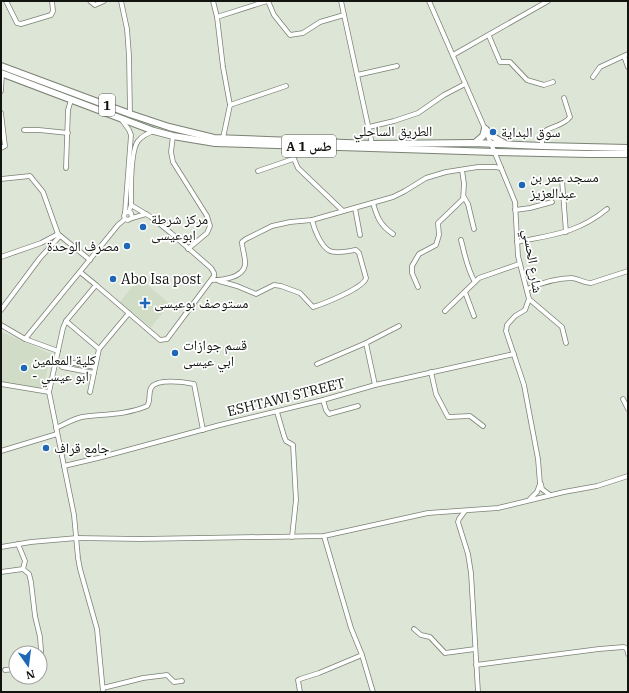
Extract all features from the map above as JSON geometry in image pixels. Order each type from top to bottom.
[{"type":"highway","name":"الطريق الساحلي","points":[[1,66],[130,114],[169,127],[214,138],[372,144],[474,143],[628,148]]},
{"type":"highway","name":"الطريق الساحلي","points":[[1,74],[154,131],[173,136],[215,143],[494,152],[628,154]]},
{"type":"highway","points":[[474,143],[482,136],[485,129],[495,138],[508,144]]},
{"type":"street","points":[[6,1],[17,23],[21,24],[51,15],[53,12],[52,1]]},
{"type":"street","points":[[90,1],[95,5],[104,1]]},
{"type":"street","points":[[121,1],[127,29],[130,114]]},
{"type":"street","points":[[213,1],[217,17],[223,67],[230,105],[223,138]]},
{"type":"street","points":[[217,17],[267,1],[274,15],[290,35],[303,33],[320,22],[344,15]]},
{"type":"street","points":[[341,1],[372,144]]},
{"type":"street","name":"شارع الحسي","points":[[429,1],[502,168],[513,197],[516,210],[517,242],[520,264],[529,299],[524,310],[515,316],[507,325],[507,336],[524,385],[530,408],[538,459],[540,484]]},
{"type":"street","points":[[453,55],[489,36],[548,1]]},
{"type":"street","points":[[489,36],[500,62],[510,62],[527,80],[544,85],[553,82]]},
{"type":"street","points":[[593,77],[600,67],[626,55],[628,67]]},
{"type":"street","points":[[356,75],[397,66]]},
{"type":"street","points":[[1,74],[1,91]]},
{"type":"street","points":[[369,127],[418,113],[444,95],[465,84]]},
{"type":"street","points":[[230,105],[286,86]]},
{"type":"street","points":[[542,146],[542,133],[569,119],[570,114],[564,98]]},
{"type":"street","points":[[66,168],[68,110],[71,100]]},
{"type":"street","points":[[1,113],[4,146],[1,148]]},
{"type":"street","points":[[122,119],[131,135],[129,213],[132,218]]},
{"type":"street","points":[[24,130],[68,133]]},
{"type":"street","points":[[129,213],[135,146],[142,136],[154,131]]},
{"type":"street","points":[[173,136],[171,152],[173,162],[198,200],[207,216],[210,226],[207,232],[188,249]]},
{"type":"street","points":[[288,145],[298,168],[343,211]]},
{"type":"street","points":[[258,171],[293,159]]},
{"type":"street","points":[[212,280],[226,279],[237,275],[244,269],[245,264],[242,242],[272,226],[290,222],[312,220],[373,203],[405,191],[426,178],[446,172],[490,167],[502,168]]},
{"type":"street","points":[[462,170],[464,197],[468,204],[474,229]]},
{"type":"street","points":[[1,179],[30,176],[43,192],[59,235],[90,260]]},
{"type":"street","points":[[562,180],[566,232]]},
{"type":"street","points":[[418,288],[412,273],[412,266],[419,254],[436,245],[439,236],[438,223],[461,203],[464,197]]},
{"type":"street","points":[[516,210],[552,202]]},
{"type":"street","points":[[373,203],[377,216],[384,227],[393,234]]},
{"type":"street","points":[[80,272],[96,284],[160,340],[167,340],[212,280],[214,273],[211,268],[171,233],[131,204]]},
{"type":"street","points":[[355,208],[360,234]]},
{"type":"street","points":[[25,339],[118,225],[125,219],[124,216],[138,209]]},
{"type":"street","points":[[517,242],[566,232],[596,218],[607,209]]},
{"type":"street","points":[[125,219],[128,220],[146,214]]},
{"type":"street","points":[[212,280],[237,286],[256,294],[274,285],[281,286],[300,293],[313,307],[339,297],[361,285],[366,278],[360,253],[356,250],[345,252],[329,251],[317,234],[312,220]]},
{"type":"street","points":[[1,257],[59,235]]},
{"type":"street","points":[[1,310],[59,235]]},
{"type":"street","points":[[461,240],[469,272],[475,282]]},
{"type":"street","points":[[445,311],[475,282],[485,276],[520,264]]},
{"type":"street","points":[[527,289],[551,281],[570,278],[591,283],[628,271]]},
{"type":"street","points":[[96,284],[66,321],[63,328],[49,392],[74,515],[79,563],[97,629],[103,690],[143,678],[167,675],[174,682],[182,681]]},
{"type":"street","points":[[465,292],[474,316]]},
{"type":"street","points":[[529,299],[562,327],[566,343]]},
{"type":"street","points":[[90,392],[99,349],[129,313]]},
{"type":"street","points":[[66,321],[99,349]]},
{"type":"street","points":[[1,325],[25,339],[58,351]]},
{"type":"street","points":[[317,364],[366,343],[399,326]]},
{"type":"street","points":[[366,343],[375,385]]},
{"type":"street","name":"ESHTAWI STREET","points":[[64,466],[278,412],[375,385],[514,354]]},
{"type":"street","points":[[94,373],[62,367],[62,362],[95,367]]},
{"type":"street","points":[[431,372],[436,394],[448,417],[470,416],[483,426]]},
{"type":"street","points":[[56,428],[82,417],[116,414],[147,406],[153,386],[156,383],[171,381],[194,384],[203,430]]},
{"type":"street","points":[[1,384],[49,392]]},
{"type":"street","points":[[623,399],[628,409]]},
{"type":"street","points":[[323,400],[326,410],[330,414],[358,406]]},
{"type":"street","points":[[278,412],[284,436],[286,440],[293,445],[296,500],[292,537]]},
{"type":"street","points":[[1,451],[57,434]]},
{"type":"street","points":[[1,546],[77,538],[140,539],[324,536],[428,513],[498,508],[550,495],[597,486],[628,476]]},
{"type":"street","points":[[540,484],[542,489],[550,495]]},
{"type":"street","points":[[528,501],[535,495],[540,484]]},
{"type":"street","points":[[465,511],[459,518],[458,522],[468,554],[471,573],[478,692]]},
{"type":"street","points":[[324,536],[351,628],[362,655],[373,692]]},
{"type":"street","points":[[18,544],[25,562],[23,569]]},
{"type":"street","points":[[1,572],[23,569],[29,574],[41,645]]},
{"type":"street","points":[[414,629],[421,635],[430,637],[445,653],[475,650]]},
{"type":"street","points":[[476,665],[602,648],[624,647],[627,649],[628,654]]},
{"type":"street","points":[[300,692],[298,680],[362,655]]},
{"type":"shaded area","name":"مستوصف بوعيسى","points":[[139,278],[170,304],[151,327],[120,302]]},
{"type":"shaded area","name":"كلية المعلمين - ابو عيسي","points":[[1,332],[51,354],[43,388],[1,382]]},
{"type":"place","name":"سوق البداية","points":[[493,132]]},
{"type":"place","name":"مسجد عمر بن عبدالعزيز","points":[[522,185]]},
{"type":"place","name":"مركز شرطة ابوعيسى","points":[[143,227]]},
{"type":"place","name":"مصرف الوحدة","points":[[127,246]]},
{"type":"place","name":"Abo Isa post","points":[[113,279]]},
{"type":"place","name":"مستوصف بوعيسى","points":[[145,303]]},
{"type":"place","name":"قسم جوازات ابي عيسى","points":[[175,353]]},
{"type":"place","name":"كلية المعلمين - ابو عيسي","points":[[24,368]]},
{"type":"place","name":"جامع قراف","points":[[46,448]]}]
